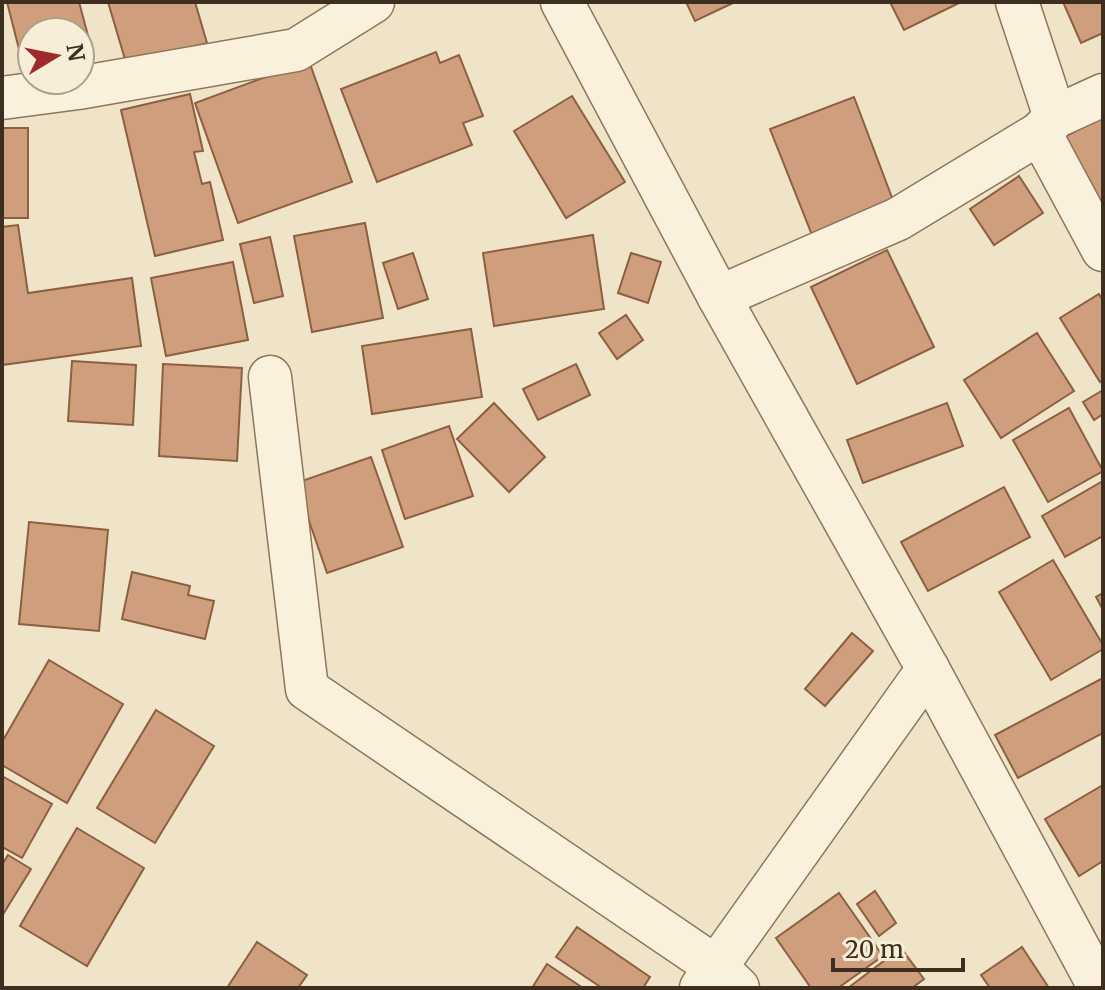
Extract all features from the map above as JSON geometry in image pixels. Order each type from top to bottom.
[{"type":"street","points":[[2,98],[296,50],[373,2]]},
{"type":"street","points":[[562,2],[719,297],[928,669],[1100,988]]},
{"type":"street","points":[[1017,2],[1047,125],[1103,250]]},
{"type":"street","points":[[719,297],[898,219],[1047,125],[1103,95]]},
{"type":"street","points":[[270,377],[307,689],[718,981],[928,669]]},
{"type":"building","points":[[7,2],[79,2],[83,16],[16,16],[16,37]]},
{"type":"building","points":[[108,2],[195,2],[207,43],[127,66]]},
{"type":"building","points":[[686,2],[735,2],[695,21]]},
{"type":"building","points":[[890,2],[961,2],[904,30]]},
{"type":"building","points":[[1063,2],[1103,2],[1103,33],[1081,43]]},
{"type":"building","points":[[436,52],[440,63],[459,55],[483,116],[463,123],[472,145],[377,182],[341,89]]},
{"type":"building","points":[[309,61],[352,182],[238,223],[195,103]]},
{"type":"building","points":[[190,94],[203,151],[194,152],[202,184],[210,182],[223,240],[155,256],[121,110]]},
{"type":"building","points":[[572,96],[625,182],[566,218],[514,131]]},
{"type":"building","points":[[854,97],[894,203],[812,235],[770,129]]},
{"type":"building","points":[[1103,117],[1103,210],[1064,137]]},
{"type":"building","points":[[2,128],[28,128],[28,218],[2,218]]},
{"type":"building","points":[[1019,176],[1043,213],[994,245],[970,209]]},
{"type":"building","points":[[365,223],[383,318],[312,332],[294,236]]},
{"type":"building","points":[[18,225],[28,293],[132,278],[141,346],[2,365],[2,227]]},
{"type":"building","points":[[593,235],[604,309],[494,326],[483,253]]},
{"type":"building","points":[[270,237],[283,296],[254,303],[240,244]]},
{"type":"building","points":[[887,250],[934,347],[857,384],[811,287]]},
{"type":"building","points":[[413,253],[428,299],[398,309],[383,263]]},
{"type":"building","points":[[631,253],[661,262],[648,303],[618,293]]},
{"type":"building","points":[[233,262],[248,340],[166,356],[151,278]]},
{"type":"building","points":[[1099,294],[1103,301],[1103,380],[1100,382],[1060,318]]},
{"type":"building","points":[[626,315],[643,340],[617,359],[599,333]]},
{"type":"building","points":[[471,329],[482,397],[372,414],[362,346]]},
{"type":"building","points":[[1037,333],[1074,391],[1001,438],[964,380]]},
{"type":"building","points":[[72,361],[136,365],[133,425],[68,421]]},
{"type":"building","points":[[163,364],[242,368],[237,461],[159,456]]},
{"type":"building","points":[[576,364],[590,395],[538,420],[523,389]]},
{"type":"building","points":[[1103,390],[1103,414],[1094,420],[1083,402]]},
{"type":"building","points":[[494,403],[545,457],[509,492],[457,439]]},
{"type":"building","points":[[947,403],[963,446],[863,483],[847,440]]},
{"type":"building","points":[[1069,408],[1103,471],[1048,502],[1013,440]]},
{"type":"building","points":[[449,426],[473,496],[405,519],[382,450]]},
{"type":"building","points":[[371,457],[403,547],[327,573],[296,483]]},
{"type":"building","points":[[1103,481],[1103,536],[1065,557],[1042,516]]},
{"type":"building","points":[[1004,487],[1030,537],[928,591],[901,542]]},
{"type":"building","points":[[29,522],[108,530],[99,631],[19,624]]},
{"type":"building","points":[[1053,560],[1103,649],[1051,680],[999,592]]},
{"type":"building","points":[[132,572],[190,586],[188,595],[214,601],[205,639],[122,619]]},
{"type":"building","points":[[1103,593],[1103,610],[1096,597]]},
{"type":"building","points":[[852,633],[873,651],[825,706],[805,689]]},
{"type":"building","points":[[49,660],[123,704],[67,803],[2,765],[2,742]]},
{"type":"building","points":[[1103,678],[1103,733],[1018,778],[995,735]]},
{"type":"building","points":[[156,710],[214,746],[155,843],[97,808]]},
{"type":"building","points":[[2,776],[52,804],[22,858],[2,847]]},
{"type":"building","points":[[1103,785],[1103,861],[1079,876],[1045,819]]},
{"type":"building","points":[[77,828],[144,868],[87,966],[20,926]]},
{"type":"building","points":[[8,855],[31,869],[2,916],[2,865]]},
{"type":"building","points":[[875,891],[896,923],[879,936],[857,904]]},
{"type":"building","points":[[839,893],[883,956],[838,988],[811,988],[776,938]]},
{"type":"building","points":[[577,927],[650,977],[643,988],[602,988],[556,957]]},
{"type":"building","points":[[257,942],[307,975],[298,988],[227,988]]},
{"type":"building","points":[[1022,947],[1049,988],[990,988],[981,975]]},
{"type":"building","points":[[901,948],[924,979],[912,988],[848,988]]},
{"type":"building","points":[[547,964],[583,988],[532,988]]}]
